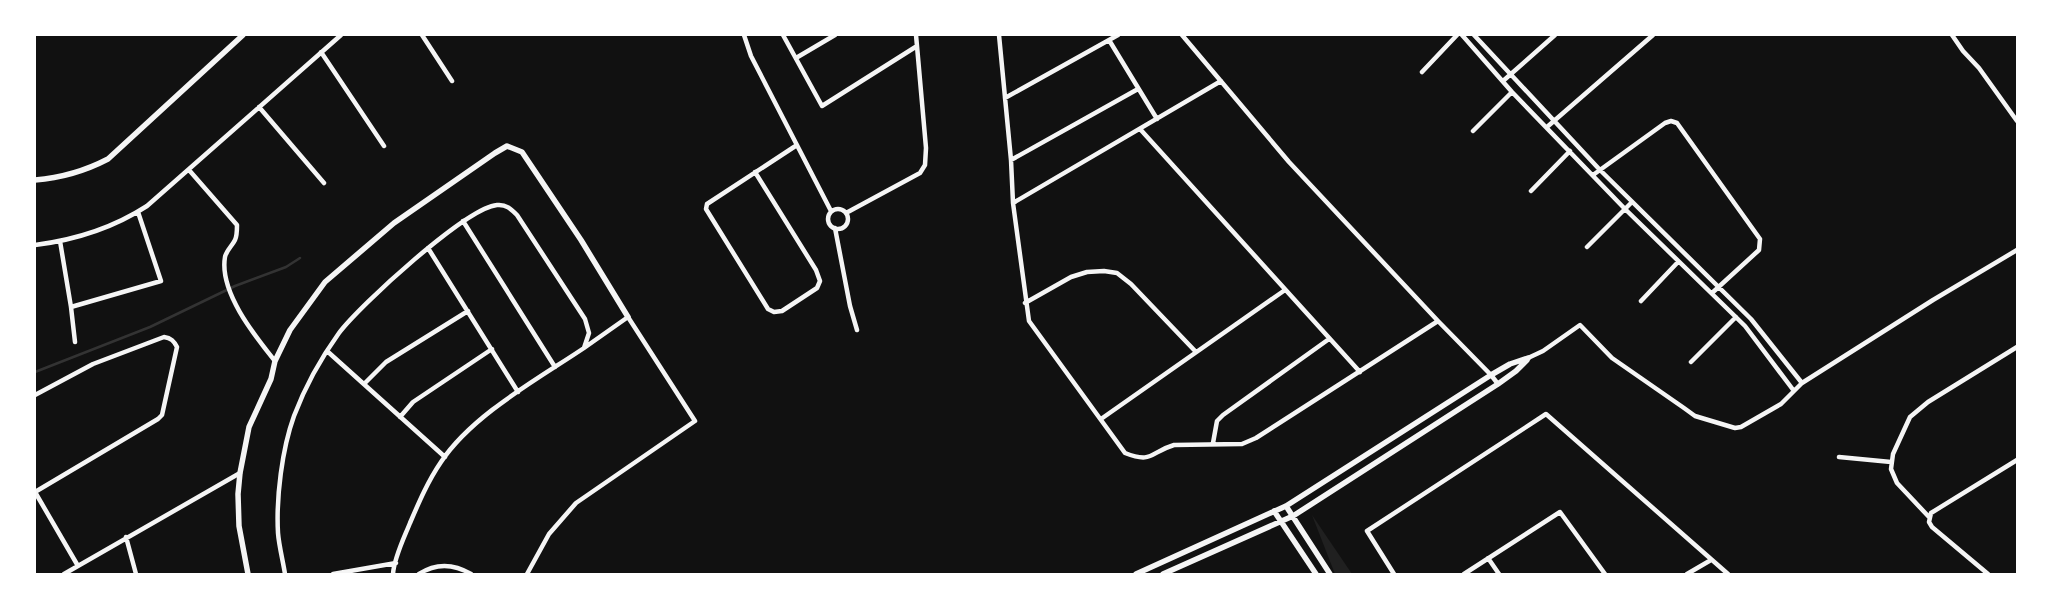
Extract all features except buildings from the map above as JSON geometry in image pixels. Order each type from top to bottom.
[{"type":"street","points":[[35,180],[50,179],[91,168],[108,159],[243,35]]},
{"type":"street","points":[[35,245],[60,241],[101,230],[126,220],[147,206],[340,35]]},
{"type":"street","points":[[422,35],[452,81]]},
{"type":"street","points":[[744,35],[751,56],[831,211],[828,221],[835,228],[850,306],[857,330]]},
{"type":"street","points":[[783,35],[822,106],[917,46]]},
{"type":"street","points":[[796,58],[834,35]]},
{"type":"street","points":[[846,213],[920,173],[925,165],[926,148],[916,35]]},
{"type":"street","points":[[999,35],[1011,160],[1012,203],[1029,321],[1126,453],[1139,458],[1150,458],[1163,448],[1174,445],[1242,444],[1256,438],[1438,321]]},
{"type":"street","points":[[1005,98],[1118,35]]},
{"type":"street","points":[[1182,35],[1289,162],[1438,321],[1491,374],[1498,384]]},
{"type":"street","points":[[1422,72],[1458,35]]},
{"type":"street","points":[[1462,35],[1512,92],[1625,209],[1745,326],[1794,391]]},
{"type":"street","points":[[1474,35],[1600,170],[1751,319],[1802,383]]},
{"type":"street","points":[[1544,35],[1548,40]]},
{"type":"street","points":[[1503,81],[1555,35]]},
{"type":"street","points":[[1548,128],[1654,35]]},
{"type":"street","points":[[1952,35],[1963,51],[1979,68],[2017,122]]},
{"type":"street","points":[[1109,40],[1157,119]]},
{"type":"street","points":[[321,52],[384,146]]},
{"type":"street","points":[[1012,203],[1221,81]]},
{"type":"street","points":[[1011,160],[1138,88]]},
{"type":"street","points":[[1473,131],[1512,92]]},
{"type":"street","points":[[259,107],[324,183]]},
{"type":"street","points":[[1593,175],[1665,122],[1677,123],[1760,239],[1759,250],[1712,293]]},
{"type":"street","points":[[1140,129],[1360,372]]},
{"type":"street","points":[[755,172],[816,270],[820,281],[817,288],[782,311],[774,312],[768,309],[706,209],[707,204],[755,172],[797,145]]},
{"type":"street","points":[[248,574],[239,526],[238,494],[240,473],[249,427],[271,378],[275,361],[290,330],[325,282],[394,222],[507,146],[522,152],[581,240],[695,421],[576,503],[549,534],[527,574]]},
{"type":"street","points":[[1532,191],[1570,151]]},
{"type":"street","points":[[189,170],[238,225],[235,240],[224,256],[230,293],[253,333],[275,361]]},
{"type":"street","points":[[1587,247],[1632,202]]},
{"type":"street","points":[[286,574],[278,533],[279,492],[294,417],[318,365],[340,331],[383,288],[428,248],[482,210],[497,204],[508,206],[516,215],[585,319],[588,333],[584,348]]},
{"type":"street","points":[[831,211],[840,209],[846,213]]},
{"type":"street","points":[[71,307],[161,280],[138,212]]},
{"type":"street","points":[[835,228],[842,228],[847,223],[846,213]]},
{"type":"street","points":[[464,221],[555,368]]},
{"type":"street","points":[[60,241],[75,342]]},
{"type":"street","points":[[428,248],[518,392]]},
{"type":"street","points":[[1136,574],[1286,506],[1491,374],[1543,351],[1580,325],[1612,358],[1695,416],[1735,428],[1741,427],[1781,404],[1802,383],[1933,300],[2017,250]]},
{"type":"street","points":[[1641,301],[1678,262]]},
{"type":"street","points":[[1025,303],[1071,277],[1087,272],[1104,271],[1117,273],[1131,284],[1196,352]]},
{"type":"street","points":[[1101,419],[1285,290]]},
{"type":"street","points":[[364,384],[386,362],[468,311]]},
{"type":"street","points":[[393,574],[422,494],[445,457],[456,444],[488,414],[628,317]]},
{"type":"street","points":[[1691,362],[1736,318]]},
{"type":"street","points":[[35,395],[93,364],[164,337],[174,341],[177,347],[162,415],[35,492],[78,566]]},
{"type":"street","points":[[1213,443],[1217,420],[1329,339]]},
{"type":"street","points":[[1988,574],[1932,527],[1930,517],[1896,483],[1891,470],[1891,462],[1910,417],[1928,402],[2017,347]]},
{"type":"street","points":[[400,417],[413,402],[492,350]]},
{"type":"street","points":[[327,351],[445,457]]},
{"type":"street","points":[[1163,574],[1293,516],[1498,384],[1516,371],[1528,358]]},
{"type":"street","points":[[1394,574],[1367,530],[1546,414],[1636,491],[1728,574]]},
{"type":"street","points":[[1838,457],[1891,462]]},
{"type":"street","points":[[1930,517],[1931,514],[2016,462]]},
{"type":"street","points":[[64,574],[72,572],[78,566],[126,537],[240,473]]},
{"type":"street","points":[[1286,506],[1330,574]]},
{"type":"street","points":[[1274,511],[1316,574]]},
{"type":"street","points":[[1464,574],[1560,512],[1605,574]]},
{"type":"street","points":[[126,537],[136,574]]},
{"type":"street","points":[[1488,558],[1499,574]]},
{"type":"street","points":[[1687,574],[1711,560]]},
{"type":"street","points":[[334,574],[396,563]]},
{"type":"street","points":[[419,574],[429,569],[444,566],[458,568],[471,574]]},
{"type":"shaded area","points":[[1312,515],[1352,574],[1335,574]]},
{"type":"waterway","points":[[35,372],[150,327],[235,286],[286,267],[300,258]]}]
